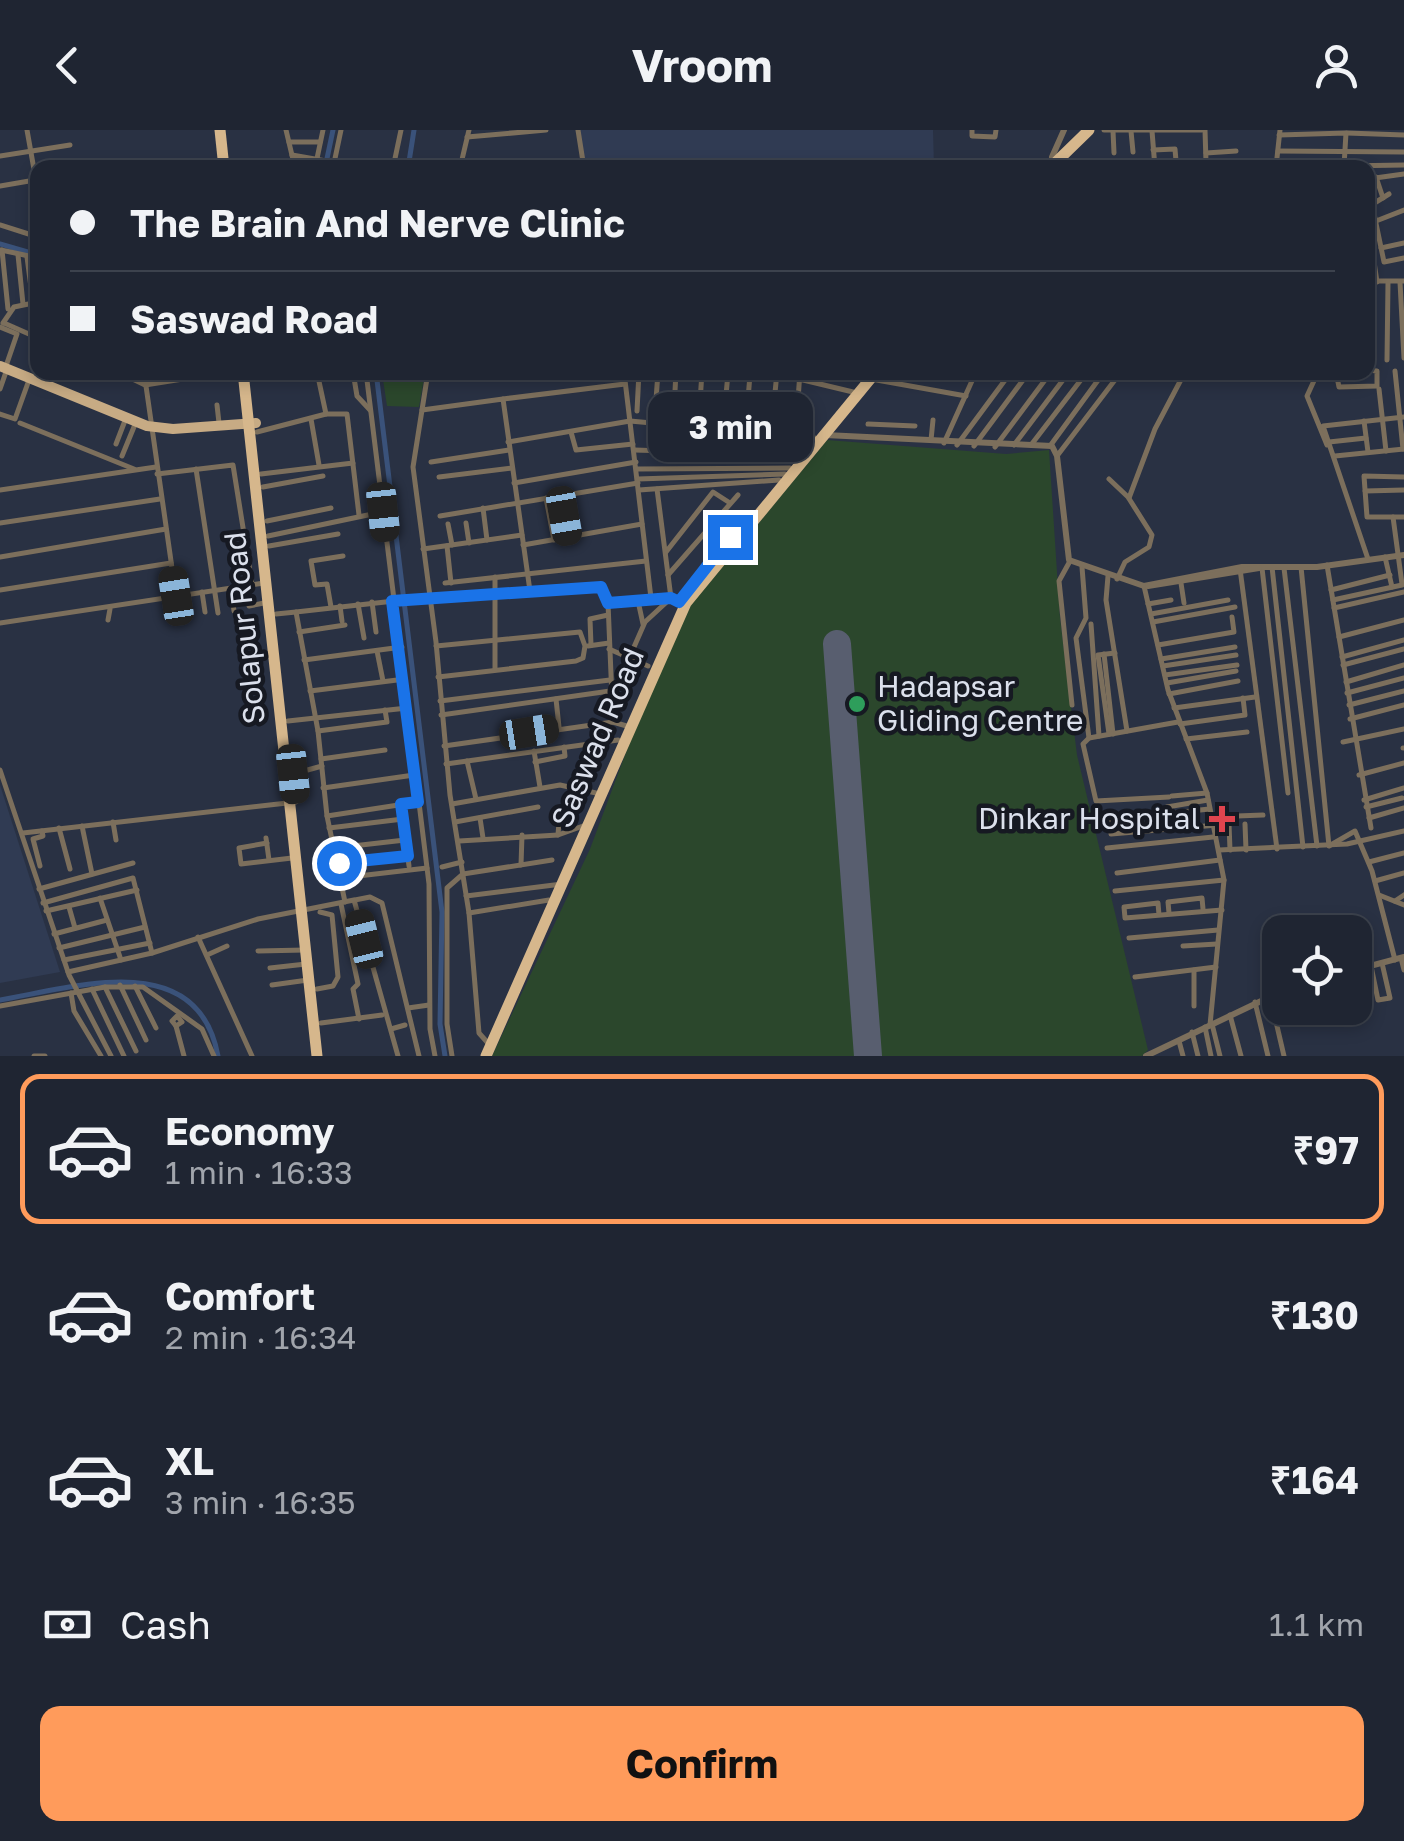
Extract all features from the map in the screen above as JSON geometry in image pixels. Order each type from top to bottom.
[{"type":"highway","points":[[224,130],[224,160]]},
{"type":"highway","points":[[224,130],[230,160]]},
{"type":"highway","points":[[1055,160],[1089,130]]},
{"type":"highway","name":"Solapur Road","points":[[248,380],[288,721],[294,858],[308,912],[306,957],[321,1022],[321,1056]]},
{"type":"highway","name":"Saswad Road","points":[[484,1051],[560,883],[623,724],[678,602],[866,380]]},
{"type":"highway","name":"Saswad Road","points":[[484,1051],[560,883],[623,724],[678,602],[868,380]]},
{"type":"highway","name":"Solapur Road","points":[[254,426],[258,584],[267,602],[308,912],[321,1056]]},
{"type":"main road","points":[[4,368],[29,379]]},
{"type":"main road","points":[[31,380],[152,427],[254,426]]},
{"type":"street","points":[[27,130],[33,160]]},
{"type":"street","points":[[286,130],[293,160]]},
{"type":"street","points":[[317,160],[323,130]]},
{"type":"street","points":[[334,160],[341,130]]},
{"type":"street","points":[[395,160],[401,130]]},
{"type":"street","points":[[462,160],[468,134],[546,130]]},
{"type":"street","points":[[578,130],[583,160]]},
{"type":"street","points":[[972,130],[972,136],[995,137],[996,130]]},
{"type":"street","points":[[1054,160],[1064,130]]},
{"type":"street","points":[[1104,130],[1204,130],[1206,160]]},
{"type":"street","points":[[1152,130],[1155,160]]},
{"type":"street","points":[[1131,131],[1132,152]]},
{"type":"street","points":[[1113,132],[1114,152]]},
{"type":"street","points":[[1344,132],[1344,160]]},
{"type":"street","points":[[1277,160],[1280,133],[1404,135]]},
{"type":"street","points":[[289,142],[320,142]]},
{"type":"street","points":[[0,156],[70,145]]},
{"type":"street","points":[[1153,150],[1175,149],[1176,160]]},
{"type":"street","points":[[1278,150],[1404,152]]},
{"type":"street","points":[[1206,153],[1236,151]]},
{"type":"street","points":[[292,155],[310,160]]},
{"type":"street","points":[[1375,165],[1404,164]]},
{"type":"street","points":[[1375,203],[1386,196],[1376,177],[1404,174]]},
{"type":"street","points":[[0,186],[30,181]]},
{"type":"street","points":[[1375,219],[1404,210]]},
{"type":"street","points":[[0,225],[30,234]]},
{"type":"street","points":[[1375,233],[1384,262],[1404,258]]},
{"type":"street","points":[[1381,248],[1404,243]]},
{"type":"street","points":[[8,309],[1,250],[30,257]]},
{"type":"street","points":[[18,255],[24,304]]},
{"type":"street","points":[[27,256],[30,273]]},
{"type":"street","points":[[1375,261],[1376,282],[1402,282],[1404,355]]},
{"type":"street","points":[[1388,282],[1388,360]]},
{"type":"street","points":[[1,325],[12,308],[30,303]]},
{"type":"street","points":[[1,325],[30,335]]},
{"type":"street","points":[[0,389],[16,334],[1,325]]},
{"type":"street","points":[[1338,380],[1339,387],[1377,386],[1375,372]]},
{"type":"street","points":[[1336,456],[1404,450],[1395,372]]},
{"type":"street","points":[[0,414],[15,419],[29,379]]},
{"type":"street","points":[[137,380],[146,384],[162,380]]},
{"type":"street","points":[[145,380],[179,616]]},
{"type":"street","points":[[209,380],[210,385]]},
{"type":"street","points":[[319,380],[326,414]]},
{"type":"street","points":[[354,380],[356,396],[370,410]]},
{"type":"street","points":[[367,380],[427,868],[435,1056]]},
{"type":"street","points":[[427,380],[412,459],[436,646],[446,764],[469,913],[479,1036],[484,1051]]},
{"type":"street","points":[[625,380],[651,598]]},
{"type":"street","points":[[637,412],[638,380]]},
{"type":"street","points":[[655,414],[657,380]]},
{"type":"street","points":[[674,410],[676,380]]},
{"type":"street","points":[[699,417],[701,380]]},
{"type":"street","points":[[724,380],[724,418]]},
{"type":"street","points":[[746,423],[749,380]]},
{"type":"street","points":[[772,424],[776,380]]},
{"type":"street","points":[[796,427],[799,380]]},
{"type":"street","points":[[810,380],[853,392]]},
{"type":"street","points":[[822,380],[822,384]]},
{"type":"street","points":[[894,380],[966,396]]},
{"type":"street","points":[[944,444],[973,380]]},
{"type":"street","points":[[956,445],[1005,380]]},
{"type":"street","points":[[974,446],[1023,380]]},
{"type":"street","points":[[995,447],[1045,380]]},
{"type":"street","points":[[1012,447],[1063,380]]},
{"type":"street","points":[[1030,447],[1081,380]]},
{"type":"street","points":[[1050,446],[1098,380]]},
{"type":"street","points":[[1057,456],[1116,380]]},
{"type":"street","points":[[1129,498],[1155,428],[1181,380]]},
{"type":"street","points":[[1314,380],[1308,390],[1308,403],[1340,470]]},
{"type":"street","points":[[422,410],[625,384]]},
{"type":"street","points":[[1379,389],[1386,451]]},
{"type":"street","points":[[503,398],[530,591]]},
{"type":"street","points":[[216,406],[219,426]]},
{"type":"street","points":[[254,426],[347,414],[360,516]]},
{"type":"street","points":[[1368,559],[1323,426],[1401,417]]},
{"type":"street","points":[[311,418],[320,466]]},
{"type":"street","points":[[116,444],[131,420]]},
{"type":"street","points":[[122,456],[131,420]]},
{"type":"street","points":[[931,443],[933,420]]},
{"type":"street","points":[[508,442],[630,421],[956,445],[1050,446]]},
{"type":"street","points":[[1364,421],[1368,452]]},
{"type":"street","points":[[20,423],[136,470]]},
{"type":"street","points":[[868,424],[915,426]]},
{"type":"street","points":[[888,440],[889,425]]},
{"type":"street","points":[[571,432],[576,450],[634,447],[801,455]]},
{"type":"street","points":[[1329,442],[1366,438]]},
{"type":"street","points":[[1050,446],[1057,456],[1070,561],[1146,586],[1181,583],[1200,576]]},
{"type":"street","points":[[431,462],[509,450]]},
{"type":"street","points":[[262,480],[353,462]]},
{"type":"street","points":[[0,490],[136,470],[233,466],[258,584],[0,623]]},
{"type":"street","points":[[514,482],[636,466],[784,474]]},
{"type":"street","points":[[439,477],[512,468]]},
{"type":"street","points":[[196,469],[218,614]]},
{"type":"street","points":[[440,516],[638,484],[784,474]]},
{"type":"street","points":[[638,484],[657,488],[784,474]]},
{"type":"street","points":[[262,480],[323,476]]},
{"type":"street","points":[[1404,476],[1364,476],[1367,517],[1404,518]]},
{"type":"street","points":[[1380,476],[1381,490]]},
{"type":"street","points":[[1392,476],[1392,490]]},
{"type":"street","points":[[1109,480],[1129,498],[1148,527],[1152,542],[1125,562],[1117,579]]},
{"type":"street","points":[[657,488],[668,575],[678,602]]},
{"type":"street","points":[[1365,490],[1404,490]]},
{"type":"street","points":[[666,552],[714,492],[731,503]]},
{"type":"street","points":[[668,575],[738,494]]},
{"type":"street","points":[[560,496],[567,538]]},
{"type":"street","points":[[546,498],[554,540]]},
{"type":"street","points":[[0,523],[161,499]]},
{"type":"street","points":[[267,520],[330,508]]},
{"type":"street","points":[[483,508],[488,540]]},
{"type":"street","points":[[268,541],[383,512]]},
{"type":"street","points":[[1393,518],[1403,592]]},
{"type":"street","points":[[466,523],[469,543]]},
{"type":"street","points":[[448,524],[452,596]]},
{"type":"street","points":[[523,546],[642,524]]},
{"type":"street","points":[[0,557],[166,529]]},
{"type":"street","points":[[268,541],[338,534]]},
{"type":"street","points":[[423,550],[522,535]]},
{"type":"street","points":[[1146,586],[1240,569],[1301,568],[1400,555]]},
{"type":"street","points":[[331,608],[327,584],[315,585],[311,561],[342,556]]},
{"type":"street","points":[[1385,557],[1392,587]]},
{"type":"street","points":[[449,583],[647,561]]},
{"type":"street","points":[[1070,561],[1060,581],[1072,705]]},
{"type":"street","points":[[0,590],[171,564]]},
{"type":"street","points":[[1327,565],[1370,828]]},
{"type":"street","points":[[1082,567],[1086,618],[1076,638],[1090,738]]},
{"type":"street","points":[[1261,567],[1288,793]]},
{"type":"street","points":[[1272,568],[1303,847]]},
{"type":"street","points":[[1284,568],[1317,846]]},
{"type":"street","points":[[1301,568],[1329,846]]},
{"type":"street","points":[[1240,569],[1276,849]]},
{"type":"street","points":[[1332,590],[1390,575]]},
{"type":"street","points":[[1108,576],[1106,600],[1127,731]]},
{"type":"street","points":[[495,577],[495,670]]},
{"type":"street","points":[[1181,583],[1184,603]]},
{"type":"street","points":[[1146,586],[1169,694],[1208,796],[1224,880],[1209,1025],[1211,1056]]},
{"type":"street","points":[[276,614],[430,597],[601,587],[608,603],[611,700],[623,724],[559,728],[444,746]]},
{"type":"street","points":[[1333,600],[1392,587],[1403,592]]},
{"type":"street","points":[[230,588],[234,611]]},
{"type":"street","points":[[202,592],[204,612]]},
{"type":"street","points":[[1334,608],[1403,592]]},
{"type":"street","points":[[608,603],[651,598],[678,602]]},
{"type":"street","points":[[638,599],[644,627]]},
{"type":"street","points":[[1148,604],[1172,600]]},
{"type":"street","points":[[1151,614],[1228,600]]},
{"type":"street","points":[[249,606],[267,602]]},
{"type":"street","points":[[372,602],[376,632]]},
{"type":"street","points":[[611,700],[644,627],[678,602]]},
{"type":"street","points":[[358,604],[364,638]]},
{"type":"street","points":[[108,620],[110,606]]},
{"type":"street","points":[[299,632],[343,623],[340,606]]},
{"type":"street","points":[[1153,622],[1235,607]]},
{"type":"street","points":[[296,612],[318,731],[329,828],[342,878],[358,984],[353,989],[359,1019]]},
{"type":"street","points":[[438,676],[580,660],[588,646],[590,619],[608,615]]},
{"type":"street","points":[[1158,645],[1234,632],[1232,617]]},
{"type":"street","points":[[1339,637],[1404,620]]},
{"type":"street","points":[[1090,624],[1099,736]]},
{"type":"street","points":[[436,646],[580,632],[588,646]]},
{"type":"street","points":[[1343,661],[1404,640]]},
{"type":"street","points":[[588,646],[610,646],[648,666]]},
{"type":"street","points":[[1162,663],[1234,646]]},
{"type":"street","points":[[304,660],[402,647]]},
{"type":"street","points":[[1343,661],[1404,648]]},
{"type":"street","points":[[377,651],[382,681]]},
{"type":"street","points":[[1111,734],[1098,655],[1115,653]]},
{"type":"street","points":[[1162,663],[1236,655]]},
{"type":"street","points":[[1346,682],[1404,665]]},
{"type":"street","points":[[1165,675],[1236,668],[1166,683]]},
{"type":"street","points":[[310,691],[405,678]]},
{"type":"street","points":[[1347,694],[1404,678]]},
{"type":"street","points":[[440,702],[610,680]]},
{"type":"street","points":[[1169,694],[1238,681]]},
{"type":"street","points":[[1349,705],[1404,690]]},
{"type":"street","points":[[441,716],[610,691]]},
{"type":"street","points":[[1174,708],[1254,697]]},
{"type":"street","points":[[1208,796],[1096,801],[1083,748],[1090,738],[1099,736],[1245,715],[1243,698]]},
{"type":"street","points":[[556,699],[559,728]]},
{"type":"street","points":[[1350,719],[1404,705]]},
{"type":"street","points":[[288,721],[407,708]]},
{"type":"street","points":[[318,731],[387,722],[385,709]]},
{"type":"street","points":[[1234,716],[1237,734]]},
{"type":"street","points":[[1342,742],[1404,729]]},
{"type":"street","points":[[1186,739],[1247,732]]},
{"type":"street","points":[[446,764],[618,740]]},
{"type":"street","points":[[536,762],[565,756],[564,747]]},
{"type":"street","points":[[293,774],[321,763],[385,750]]},
{"type":"street","points":[[534,751],[540,787]]},
{"type":"street","points":[[467,761],[476,799]]},
{"type":"street","points":[[1359,774],[1404,764]]},
{"type":"street","points":[[0,770],[74,991],[111,1056]]},
{"type":"street","points":[[323,788],[414,775]]},
{"type":"street","points":[[452,804],[540,787],[573,786],[596,793]]},
{"type":"street","points":[[1365,803],[1404,788]]},
{"type":"street","points":[[1167,807],[1208,796]]},
{"type":"street","points":[[1365,803],[1402,798]]},
{"type":"street","points":[[22,833],[292,802]]},
{"type":"street","points":[[327,816],[418,802]]},
{"type":"street","points":[[401,804],[409,866]]},
{"type":"street","points":[[455,822],[538,807]]},
{"type":"street","points":[[1368,818],[1404,808]]},
{"type":"street","points":[[558,835],[560,809]]},
{"type":"street","points":[[1104,821],[1263,815]]},
{"type":"street","points":[[1111,834],[1211,816],[1229,824],[1230,850]]},
{"type":"street","points":[[480,818],[483,838]]},
{"type":"street","points":[[329,828],[403,819]]},
{"type":"street","points":[[113,822],[116,840]]},
{"type":"street","points":[[1245,824],[1246,850]]},
{"type":"street","points":[[82,826],[92,874]]},
{"type":"street","points":[[459,842],[558,835],[582,826]]},
{"type":"street","points":[[59,828],[70,869]]},
{"type":"street","points":[[1218,850],[1329,846],[1404,830]]},
{"type":"street","points":[[40,866],[33,839],[44,836],[42,831]]},
{"type":"street","points":[[1329,846],[1355,831],[1370,862],[1404,970]]},
{"type":"street","points":[[522,835],[522,866]]},
{"type":"street","points":[[1107,848],[1214,836]]},
{"type":"street","points":[[268,860],[266,840],[238,849],[241,864],[294,858]]},
{"type":"street","points":[[335,848],[405,840]]},
{"type":"street","points":[[1370,862],[1404,853]]},
{"type":"street","points":[[339,863],[408,856]]},
{"type":"street","points":[[452,1056],[447,1034],[449,884],[463,874],[552,860]]},
{"type":"street","points":[[1116,873],[1220,860]]},
{"type":"street","points":[[442,866],[462,862]]},
{"type":"street","points":[[39,888],[133,863]]},
{"type":"street","points":[[342,878],[427,868]]},
{"type":"street","points":[[1375,881],[1404,873]]},
{"type":"street","points":[[43,903],[132,878],[152,953]]},
{"type":"street","points":[[1114,892],[1224,880]]},
{"type":"street","points":[[466,896],[560,883]]},
{"type":"street","points":[[46,911],[137,890]]},
{"type":"street","points":[[1378,895],[1404,905]]},
{"type":"street","points":[[1395,901],[1404,895]]},
{"type":"street","points":[[68,974],[152,953],[258,919],[308,912],[370,896],[382,902],[419,1056]]},
{"type":"street","points":[[100,898],[121,960]]},
{"type":"street","points":[[1169,914],[1168,902],[1202,898],[1203,911]]},
{"type":"street","points":[[354,900],[383,1015],[391,1028],[398,1056]]},
{"type":"street","points":[[469,913],[550,900]]},
{"type":"street","points":[[1159,914],[1158,903],[1124,907],[1125,918],[1222,910]]},
{"type":"street","points":[[69,906],[75,928]]},
{"type":"street","points":[[272,985],[333,986],[338,977],[332,916],[308,912]]},
{"type":"street","points":[[54,934],[107,920]]},
{"type":"street","points":[[59,948],[145,927]]},
{"type":"street","points":[[1128,938],[1218,930]]},
{"type":"street","points":[[198,937],[252,1056]]},
{"type":"street","points":[[64,960],[150,943]]},
{"type":"street","points":[[1183,946],[1217,944]]},
{"type":"street","points":[[206,955],[227,946]]},
{"type":"street","points":[[258,951],[306,957]]},
{"type":"street","points":[[270,968],[306,957]]},
{"type":"street","points":[[1372,966],[1400,958]]},
{"type":"street","points":[[1372,971],[1378,1000],[1390,998],[1382,963]]},
{"type":"street","points":[[1136,977],[1216,967]]},
{"type":"street","points":[[1194,970],[1194,1006]]},
{"type":"street","points":[[1375,985],[1387,982]]},
{"type":"street","points":[[120,985],[146,1040]]},
{"type":"street","points":[[0,1006],[92,988],[135,985],[152,992],[202,1030],[214,1056]]},
{"type":"street","points":[[135,985],[156,1028]]},
{"type":"street","points":[[105,986],[136,1051]]},
{"type":"street","points":[[92,988],[124,1056]]},
{"type":"street","points":[[74,991],[74,1011],[101,1056]]},
{"type":"street","points":[[1146,1056],[1262,999]]},
{"type":"street","points":[[1255,1002],[1268,1056]]},
{"type":"street","points":[[408,1008],[430,1004]]},
{"type":"street","points":[[321,1022],[383,1015]]},
{"type":"street","points":[[1230,1015],[1242,1056]]},
{"type":"street","points":[[391,1028],[406,1025]]},
{"type":"street","points":[[1209,1025],[1220,1056]]},
{"type":"street","points":[[1277,1025],[1284,1056]]},
{"type":"street","points":[[176,1026],[184,1056]]},
{"type":"street","points":[[1192,1032],[1198,1056]]},
{"type":"street","points":[[1179,1038],[1183,1056]]},
{"type":"street","points":[[34,1056],[46,1056]]},
{"type":"shaded area","points":[[580,130],[933,130],[934,160],[584,160]]},
{"type":"shaded area","points":[[0,785],[60,972],[0,983]]},
{"type":"green space","points":[[383,380],[424,380],[419,407],[387,406]]},
{"type":"green space","name":"Hadapsar Gliding Centre","points":[[827,440],[1006,454],[1049,450],[1060,618],[1077,755],[1148,1050],[1142,1056],[492,1056],[590,849],[663,653],[682,616]]},
{"type":"waterway","points":[[327,160],[333,130]]},
{"type":"waterway","points":[[409,160],[414,130]]},
{"type":"waterway","points":[[0,244],[30,253]]},
{"type":"waterway","points":[[377,380],[442,912],[440,1024],[445,1056]]},
{"type":"waterway","points":[[0,1000],[97,983],[130,982],[160,987],[186,999],[206,1022],[218,1056]]},
{"type":"runway","points":[[837,644],[868,1056]]},
{"type":"place","name":"Hadapsar Gliding Centre","points":[[857,704]]},
{"type":"place","name":"Dinkar Hospital","points":[[1222,819]]},
{"type":"route","points":[[339,863],[408,856],[401,804],[418,802],[402,647],[392,601],[601,587],[606,589],[608,603],[644,598],[671,598],[679,602],[730,537]]}]
